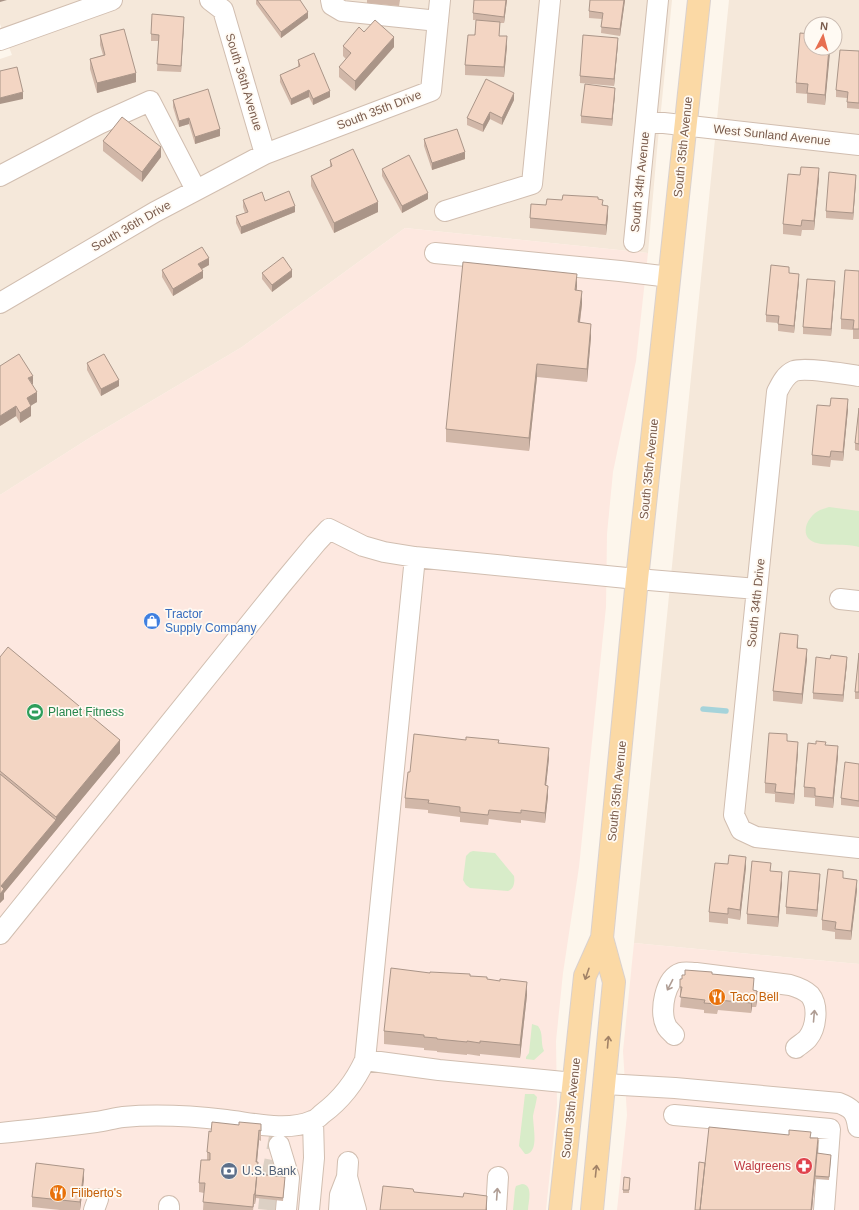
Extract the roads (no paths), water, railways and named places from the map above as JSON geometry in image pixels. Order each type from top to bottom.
[{"type":"main road","name":"South 35th Avenue","points":[[560,1210],[585,976],[602,938],[637,579],[699,0]]},
{"type":"main road","name":"South 35th Avenue","points":[[592,1210],[614,982],[602,938]]},
{"type":"street","points":[[0,40],[112,0]]},
{"type":"street","points":[[330,0],[332,5],[342,11],[438,20]]},
{"type":"street","name":"South 35th Drive","points":[[265,154],[431,91],[440,0]]},
{"type":"street","points":[[445,211],[532,184],[550,0]]},
{"type":"street","name":"South 34th Avenue","points":[[634,242],[658,0]]},
{"type":"street","name":"South 36th Avenue","points":[[216,5],[265,154]]},
{"type":"street","points":[[0,176],[99,124],[150,101],[196,190]]},
{"type":"street","name":"South 34th Avenue","points":[[646,121],[686,126]]},
{"type":"street","name":"West Sunland Avenue","points":[[686,126],[859,145]]},
{"type":"street","name":"South 36th Drive","points":[[0,303],[155,212],[265,154]]},
{"type":"street","points":[[435,253],[670,277]]},
{"type":"street","name":"South 34th Drive","points":[[859,376],[804,370],[794,371],[781,383],[777,392],[734,815],[741,830],[756,837],[859,848]]},
{"type":"street","points":[[0,934],[281,585],[329,529],[363,546],[384,552],[414,557],[757,589]]},
{"type":"street","points":[[0,1133],[43,1129],[121,1117],[147,1116],[224,1120],[256,1124],[293,1126],[313,1121],[345,1093],[365,1060],[414,557]]},
{"type":"street","points":[[674,1035],[666,1026],[663,1012],[668,985],[674,977],[682,973],[696,973],[790,985],[805,991],[811,996],[815,1006],[813,1030],[808,1038],[796,1048]]},
{"type":"street","points":[[365,1060],[439,1070],[574,1083]]},
{"type":"street","points":[[605,1084],[683,1089],[839,1103],[848,1106],[854,1112],[858,1127]]},
{"type":"street","points":[[674,1115],[830,1129],[824,1210]]},
{"type":"street","points":[[309,1210],[314,1158],[313,1121]]},
{"type":"street","points":[[279,1145],[289,1178],[286,1210]]},
{"type":"street","points":[[339,1210],[340,1195],[347,1169],[356,1210]]},
{"type":"street","points":[[496,1210],[498,1177]]},
{"type":"waterway","points":[[703,709],[726,711]]},
{"type":"tunnel","points":[[268,1210],[272,1173],[279,1137]]},
{"type":"place","name":"Tractor Supply Company","points":[[152,621]]},
{"type":"place","name":"Planet Fitness","points":[[35,712]]},
{"type":"place","name":"Taco Bell","points":[[717,997]]},
{"type":"place","name":"Walgreens","points":[[804,1166]]},
{"type":"place","name":"U.S. Bank","points":[[229,1171]]},
{"type":"place","name":"Filiberto's","points":[[58,1193]]}]
